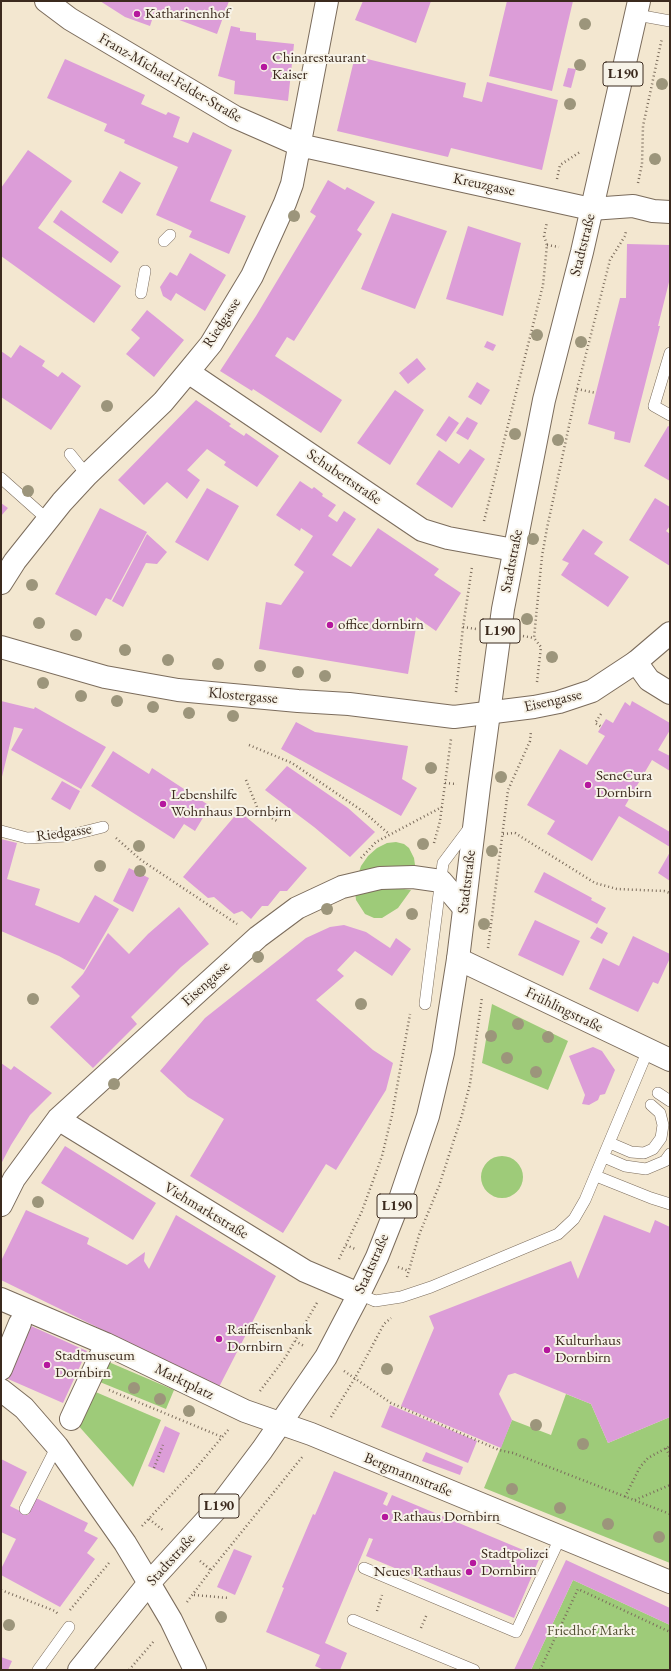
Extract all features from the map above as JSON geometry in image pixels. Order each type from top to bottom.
[{"type":"street","name":"Franz-Michael-Felder-Straße","points":[[46,1],[70,19],[235,118],[299,145]]},
{"type":"street","name":"Riedgasse","points":[[1,583],[15,561],[87,475],[163,402],[211,344],[252,276],[292,184],[327,1]]},
{"type":"street","name":"Stadtstraße","points":[[79,1670],[149,1583],[222,1503],[326,1357],[359,1294],[376,1257],[400,1199],[428,1116],[443,1053],[458,959],[474,822],[490,712],[499,633],[514,550],[544,400],[638,8]]},
{"type":"street","name":"Kreuzgasse","points":[[299,145],[591,209],[632,206],[653,211],[670,212]]},
{"type":"street","name":"Schubertstraße","points":[[188,372],[422,530],[448,538],[514,550]]},
{"type":"street","name":"Eisengasse","points":[[490,712],[560,702],[592,692],[636,662],[670,633]]},
{"type":"street","name":"Klostergasse","points":[[1,647],[104,677],[178,690],[349,704],[454,717],[490,712]]},
{"type":"street","points":[[636,662],[649,680],[670,693]]},
{"type":"street","name":"Eisengasse","points":[[1,1205],[14,1179],[58,1119],[258,938],[297,908],[342,888],[380,878],[413,878],[441,881]]},
{"type":"street","points":[[441,881],[464,908]]},
{"type":"street","name":"Frühlingstraße","points":[[458,959],[670,1060]]},
{"type":"street","name":"Viehmarktstraße","points":[[58,1119],[306,1271],[359,1294]]},
{"type":"street","name":"Marktplatz","points":[[1,1299],[106,1344],[245,1411],[280,1422]]},
{"type":"street","points":[[1,1368],[6,1345],[20,1323]]},
{"type":"street","points":[[71,1419],[106,1344]]},
{"type":"street","points":[[1,1390],[24,1408],[57,1446],[125,1543],[171,1620],[195,1670]]},
{"type":"street","name":"Bergmannstraße","points":[[280,1422],[670,1582]]},
{"type":"lane","points":[[638,8],[668,21]]},
{"type":"lane","points":[[141,293],[145,271]]},
{"type":"lane","points":[[670,353],[654,406],[670,415]]},
{"type":"lane","points":[[70,454],[87,475]]},
{"type":"lane","points":[[1,478],[48,520]]},
{"type":"lane","points":[[425,1004],[443,863],[474,822]]},
{"type":"lane","name":"Riedgasse","points":[[1,832],[27,838],[67,836],[103,827]]},
{"type":"lane","points":[[359,1294],[375,1301],[401,1297],[431,1287],[558,1234],[574,1219],[585,1200],[648,1050]]},
{"type":"lane","points":[[658,1093],[670,1101]]},
{"type":"lane","points":[[610,1143],[631,1152],[644,1153],[654,1149],[661,1138],[664,1125],[660,1113],[651,1105]]},
{"type":"lane","points":[[604,1157],[625,1166],[646,1169],[664,1161],[670,1154]]},
{"type":"lane","points":[[596,1176],[670,1204]]},
{"type":"lane","points":[[25,1509],[57,1446]]},
{"type":"lane","points":[[364,1568],[516,1632],[560,1538]]},
{"type":"lane","points":[[353,1620],[474,1670]]},
{"type":"lane","points":[[38,1670],[66,1623]]},
{"type":"path","points":[[642,164],[643,126],[668,21]]},
{"type":"path","points":[[487,512],[543,285],[547,245],[544,236]]},
{"type":"path","points":[[541,647],[534,638],[542,556],[577,389],[610,260],[625,236]]},
{"type":"path","points":[[577,389],[596,393]]},
{"type":"path","points":[[601,714],[596,723],[602,727]]},
{"type":"path","points":[[488,951],[508,790],[530,741]]},
{"type":"path","points":[[249,745],[292,763],[364,812],[389,834],[442,807]]},
{"type":"path","points":[[246,780],[257,807],[266,815],[277,821]]},
{"type":"path","points":[[103,827],[141,860],[258,938]]},
{"type":"path","points":[[503,834],[515,833],[595,883],[617,890],[664,891],[670,893]]},
{"type":"path","points":[[408,1276],[419,1235],[439,1186],[462,1115],[470,1084],[483,992]]},
{"type":"path","points":[[329,1281],[362,1210],[382,1156],[392,1115],[410,1012]]},
{"type":"path","points":[[327,1422],[355,1378],[384,1324],[394,1315]]},
{"type":"path","points":[[355,1378],[391,1403],[499,1450],[512,1453],[670,1514]]},
{"type":"path","points":[[88,1381],[222,1438]]},
{"type":"path","points":[[154,1468],[163,1445]]},
{"type":"path","points":[[625,1497],[640,1467],[648,1458],[670,1446]]},
{"type":"path","points":[[666,1448],[670,1457]]},
{"type":"path","points":[[229,1598],[193,1594],[304,1454]]},
{"type":"path","points":[[635,1501],[670,1485]]},
{"type":"path","points":[[139,1529],[148,1519]]},
{"type":"path","points":[[540,1670],[578,1589],[670,1632]]},
{"type":"path","points":[[1,1590],[55,1611],[66,1623]]},
{"type":"path","points":[[129,1670],[171,1620]]},
{"type":"green space","points":[[396,842],[404,844],[409,848],[414,858],[415,865],[358,875],[361,866],[368,856],[377,848],[387,843]]},
{"type":"green space","points":[[397,888],[411,890],[398,908],[382,918],[374,918],[365,914],[356,900],[355,891]]},
{"type":"green space","points":[[492,1004],[568,1041],[548,1090],[482,1063]]},
{"type":"green space","points":[[498,1156],[506,1156],[514,1159],[520,1165],[523,1177],[520,1189],[514,1195],[506,1198],[498,1198],[490,1195],[484,1189],[481,1181],[481,1173],[484,1165],[490,1159]]},
{"type":"green space","points":[[104,1360],[174,1390],[166,1409],[95,1380]]},
{"type":"green space","points":[[91,1390],[161,1420],[133,1487],[76,1423]]},
{"type":"green space","points":[[566,1394],[591,1404],[608,1443],[670,1417],[670,1563],[484,1488],[512,1420],[551,1435]]},
{"type":"green space","name":"Friedhof Markt","points":[[573,1580],[670,1625],[670,1670],[531,1670]]},
{"type":"building","points":[[100,1],[229,1],[217,34],[155,11],[150,26],[125,17]]},
{"type":"building","points":[[363,1],[431,1],[416,43],[355,20]]},
{"type":"building","points":[[507,1],[573,1],[552,91],[489,76]]},
{"type":"building","name":"Chinarestaurant Kaiser","points":[[231,26],[240,28],[240,31],[256,33],[256,40],[294,44],[288,101],[234,94],[235,81],[218,76]]},
{"type":"building","points":[[355,56],[466,83],[463,97],[482,102],[487,82],[558,100],[542,170],[451,148],[448,157],[337,131]]},
{"type":"building","points":[[65,59],[145,95],[141,104],[166,115],[168,112],[180,117],[173,137],[188,143],[193,132],[232,150],[210,201],[246,216],[229,254],[189,237],[192,231],[156,215],[178,167],[124,143],[125,140],[104,131],[107,124],[47,98]]},
{"type":"building","points":[[568,68],[576,69],[571,88],[563,86]]},
{"type":"building","points":[[28,150],[72,181],[38,228],[121,286],[94,323],[1,256],[1,188]]},
{"type":"building","points":[[120,171],[141,183],[122,214],[102,202]]},
{"type":"building","points":[[328,180],[345,190],[347,187],[375,202],[357,230],[362,234],[294,341],[287,337],[275,356],[342,400],[321,433],[253,389],[252,391],[220,371],[256,316],[316,216],[310,212]]},
{"type":"building","points":[[61,210],[119,252],[111,263],[53,222]]},
{"type":"building","points":[[392,213],[447,231],[415,309],[361,289]]},
{"type":"building","points":[[468,226],[521,243],[503,316],[446,299]]},
{"type":"building","points":[[627,244],[670,245],[670,278],[658,326],[660,326],[630,443],[614,439],[615,432],[588,424],[620,298],[626,298]]},
{"type":"building","points":[[190,253],[226,275],[205,311],[176,293],[171,301],[163,296],[160,287],[170,272],[177,276]]},
{"type":"building","points":[[147,310],[184,340],[154,377],[126,354],[140,338],[131,330]]},
{"type":"building","points":[[487,341],[496,345],[493,351],[484,347]]},
{"type":"building","points":[[20,345],[45,361],[42,366],[58,377],[62,372],[81,386],[51,430],[1,397],[1,351],[11,358]]},
{"type":"building","points":[[417,358],[426,369],[408,384],[399,373]]},
{"type":"building","points":[[477,382],[490,390],[481,405],[468,397]]},
{"type":"building","points":[[395,390],[424,410],[390,465],[357,443]]},
{"type":"building","points":[[196,400],[231,424],[229,426],[244,436],[246,433],[279,456],[257,487],[224,465],[226,462],[207,449],[187,470],[200,480],[187,499],[167,482],[144,505],[118,480]]},
{"type":"building","points":[[449,416],[459,423],[446,442],[436,435]]},
{"type":"building","points":[[467,417],[478,423],[468,440],[456,433]]},
{"type":"building","points":[[668,426],[670,427],[670,481],[644,466]]},
{"type":"building","points":[[470,449],[485,459],[452,508],[416,484],[439,450],[459,464]]},
{"type":"building","points":[[300,481],[312,489],[314,487],[323,494],[322,496],[336,505],[328,516],[337,522],[344,511],[356,519],[332,555],[351,567],[378,528],[439,569],[434,575],[461,593],[436,631],[416,617],[414,627],[416,628],[408,674],[259,649],[266,602],[281,605],[304,572],[294,565],[313,536],[301,528],[300,531],[276,515]]},
{"type":"building","points":[[207,488],[239,506],[208,561],[175,542]]},
{"type":"building","points":[[655,498],[670,507],[670,526],[666,531],[670,534],[670,566],[629,540]]},
{"type":"building","points":[[1,503],[8,508],[1,516]]},
{"type":"building","points":[[100,508],[147,532],[111,600],[106,598],[96,616],[55,594]]},
{"type":"building","points":[[583,529],[603,542],[594,554],[629,577],[608,607],[561,575],[569,563],[562,560]]},
{"type":"building","points":[[147,534],[167,552],[157,564],[146,563],[123,607],[112,601]]},
{"type":"building","points":[[1,701],[34,709],[35,707],[106,747],[81,789],[11,750],[23,729],[14,727],[1,781]]},
{"type":"building","name":"SeneCura Dornbirn","points":[[632,701],[670,723],[670,730],[658,750],[670,756],[670,771],[652,760],[625,806],[670,832],[670,847],[619,816],[592,861],[547,834],[555,821],[527,805],[560,749],[587,765],[605,736],[598,732],[606,719],[613,723],[625,702],[630,706]]},
{"type":"building","points":[[296,722],[315,732],[408,746],[402,779],[417,788],[401,816],[281,749]]},
{"type":"building","points":[[113,751],[149,774],[152,768],[210,806],[195,831],[184,824],[174,839],[91,786]]},
{"type":"building","points":[[287,766],[348,808],[375,832],[350,857],[314,827],[265,790]]},
{"type":"building","points":[[62,781],[80,791],[70,810],[51,799]]},
{"type":"building","points":[[239,811],[307,868],[287,891],[280,891],[268,906],[262,906],[251,919],[242,911],[234,914],[214,897],[208,898],[183,877]]},
{"type":"building","points":[[1,839],[17,843],[7,879],[40,889],[35,905],[79,923],[95,895],[119,909],[84,970],[59,956],[1,931]]},
{"type":"building","points":[[670,852],[670,881],[658,873]]},
{"type":"building","points":[[129,868],[149,878],[133,912],[113,901]]},
{"type":"building","points":[[544,872],[592,898],[591,900],[606,908],[597,924],[534,892]]},
{"type":"building","points":[[179,907],[209,944],[181,967],[131,1017],[137,1024],[93,1068],[50,1027],[80,996],[71,987],[83,974],[108,933],[129,954],[148,934]]},
{"type":"building","points":[[535,920],[580,941],[563,976],[518,955]]},
{"type":"building","points":[[344,925],[366,932],[390,948],[396,938],[411,949],[392,976],[355,951],[337,970],[344,976],[316,1000],[373,1050],[393,1063],[386,1090],[336,1170],[326,1164],[283,1233],[190,1176],[224,1119],[188,1097],[160,1071],[205,1018],[306,938],[330,927]]},
{"type":"building","points":[[597,927],[608,933],[602,944],[590,938]]},
{"type":"building","points":[[633,936],[670,954],[670,958],[658,984],[653,982],[638,1012],[589,989],[603,958],[619,966]]},
{"type":"building","points":[[593,1047],[602,1051],[615,1070],[605,1094],[600,1095],[598,1100],[589,1105],[582,1104],[585,1095],[569,1056]]},
{"type":"building","points":[[1,1063],[11,1070],[14,1066],[52,1093],[30,1115],[1,1164]]},
{"type":"building","points":[[65,1146],[156,1203],[133,1240],[41,1183]]},
{"type":"building","points":[[26,1210],[89,1238],[87,1244],[127,1265],[145,1252],[144,1261],[149,1269],[176,1215],[276,1276],[219,1387],[1,1280],[1,1261]]},
{"type":"building","name":"Kulturhaus Dornbirn","points":[[604,1215],[650,1233],[655,1220],[670,1227],[670,1417],[608,1443],[591,1404],[515,1373],[508,1375],[499,1394],[512,1420],[501,1448],[401,1406],[434,1328],[429,1316],[571,1261],[578,1279]]},
{"type":"building","name":"Stadtmuseum Dornbirn","points":[[31,1326],[87,1351],[63,1403],[8,1379]]},
{"type":"building","points":[[390,1405],[477,1441],[468,1463],[381,1427]]},
{"type":"building","points":[[165,1426],[180,1433],[164,1473],[148,1466]]},
{"type":"building","points":[[426,1452],[463,1467],[460,1475],[422,1461]]},
{"type":"building","points":[[1,1459],[27,1472],[10,1506],[28,1515],[36,1498],[88,1523],[84,1531],[98,1538],[87,1553],[95,1559],[60,1607],[1,1575],[1,1569],[16,1539],[1,1532]]},
{"type":"building","name":"Neues Rathaus","points":[[334,1471],[388,1493],[383,1504],[387,1506],[392,1495],[540,1557],[514,1618],[366,1556],[373,1539],[369,1538],[325,1643],[347,1653],[340,1670],[324,1670],[315,1666],[320,1655],[266,1632],[284,1588],[282,1587],[313,1514],[315,1515]]},
{"type":"building","points":[[234,1549],[252,1556],[235,1595],[217,1587]]},
{"type":"building","points":[[566,1560],[670,1608],[670,1625],[573,1580],[531,1670],[514,1670]]},
{"type":"building","points":[[1,1657],[12,1661],[8,1670],[1,1670]]},
{"type":"place","name":"Katharinenhof","points":[[137,14]]},
{"type":"place","name":"Chinarestaurant Kaiser","points":[[264,67]]},
{"type":"place","name":"office dornbirn","points":[[330,625]]},
{"type":"place","name":"SeneCura Dornbirn","points":[[588,785]]},
{"type":"place","name":"Lebenshilfe Wohnhaus Dornbirn","points":[[163,804]]},
{"type":"place","name":"Raiffeisenbank Dornbirn","points":[[219,1339]]},
{"type":"place","name":"Kulturhaus Dornbirn","points":[[547,1350]]},
{"type":"place","name":"Stadtmuseum Dornbirn","points":[[47,1365]]},
{"type":"place","name":"Rathaus Dornbirn","points":[[385,1517]]},
{"type":"place","name":"Stadtpolizei Dornbirn","points":[[473,1563]]},
{"type":"place","name":"Neues Rathaus","points":[[469,1572]]}]
